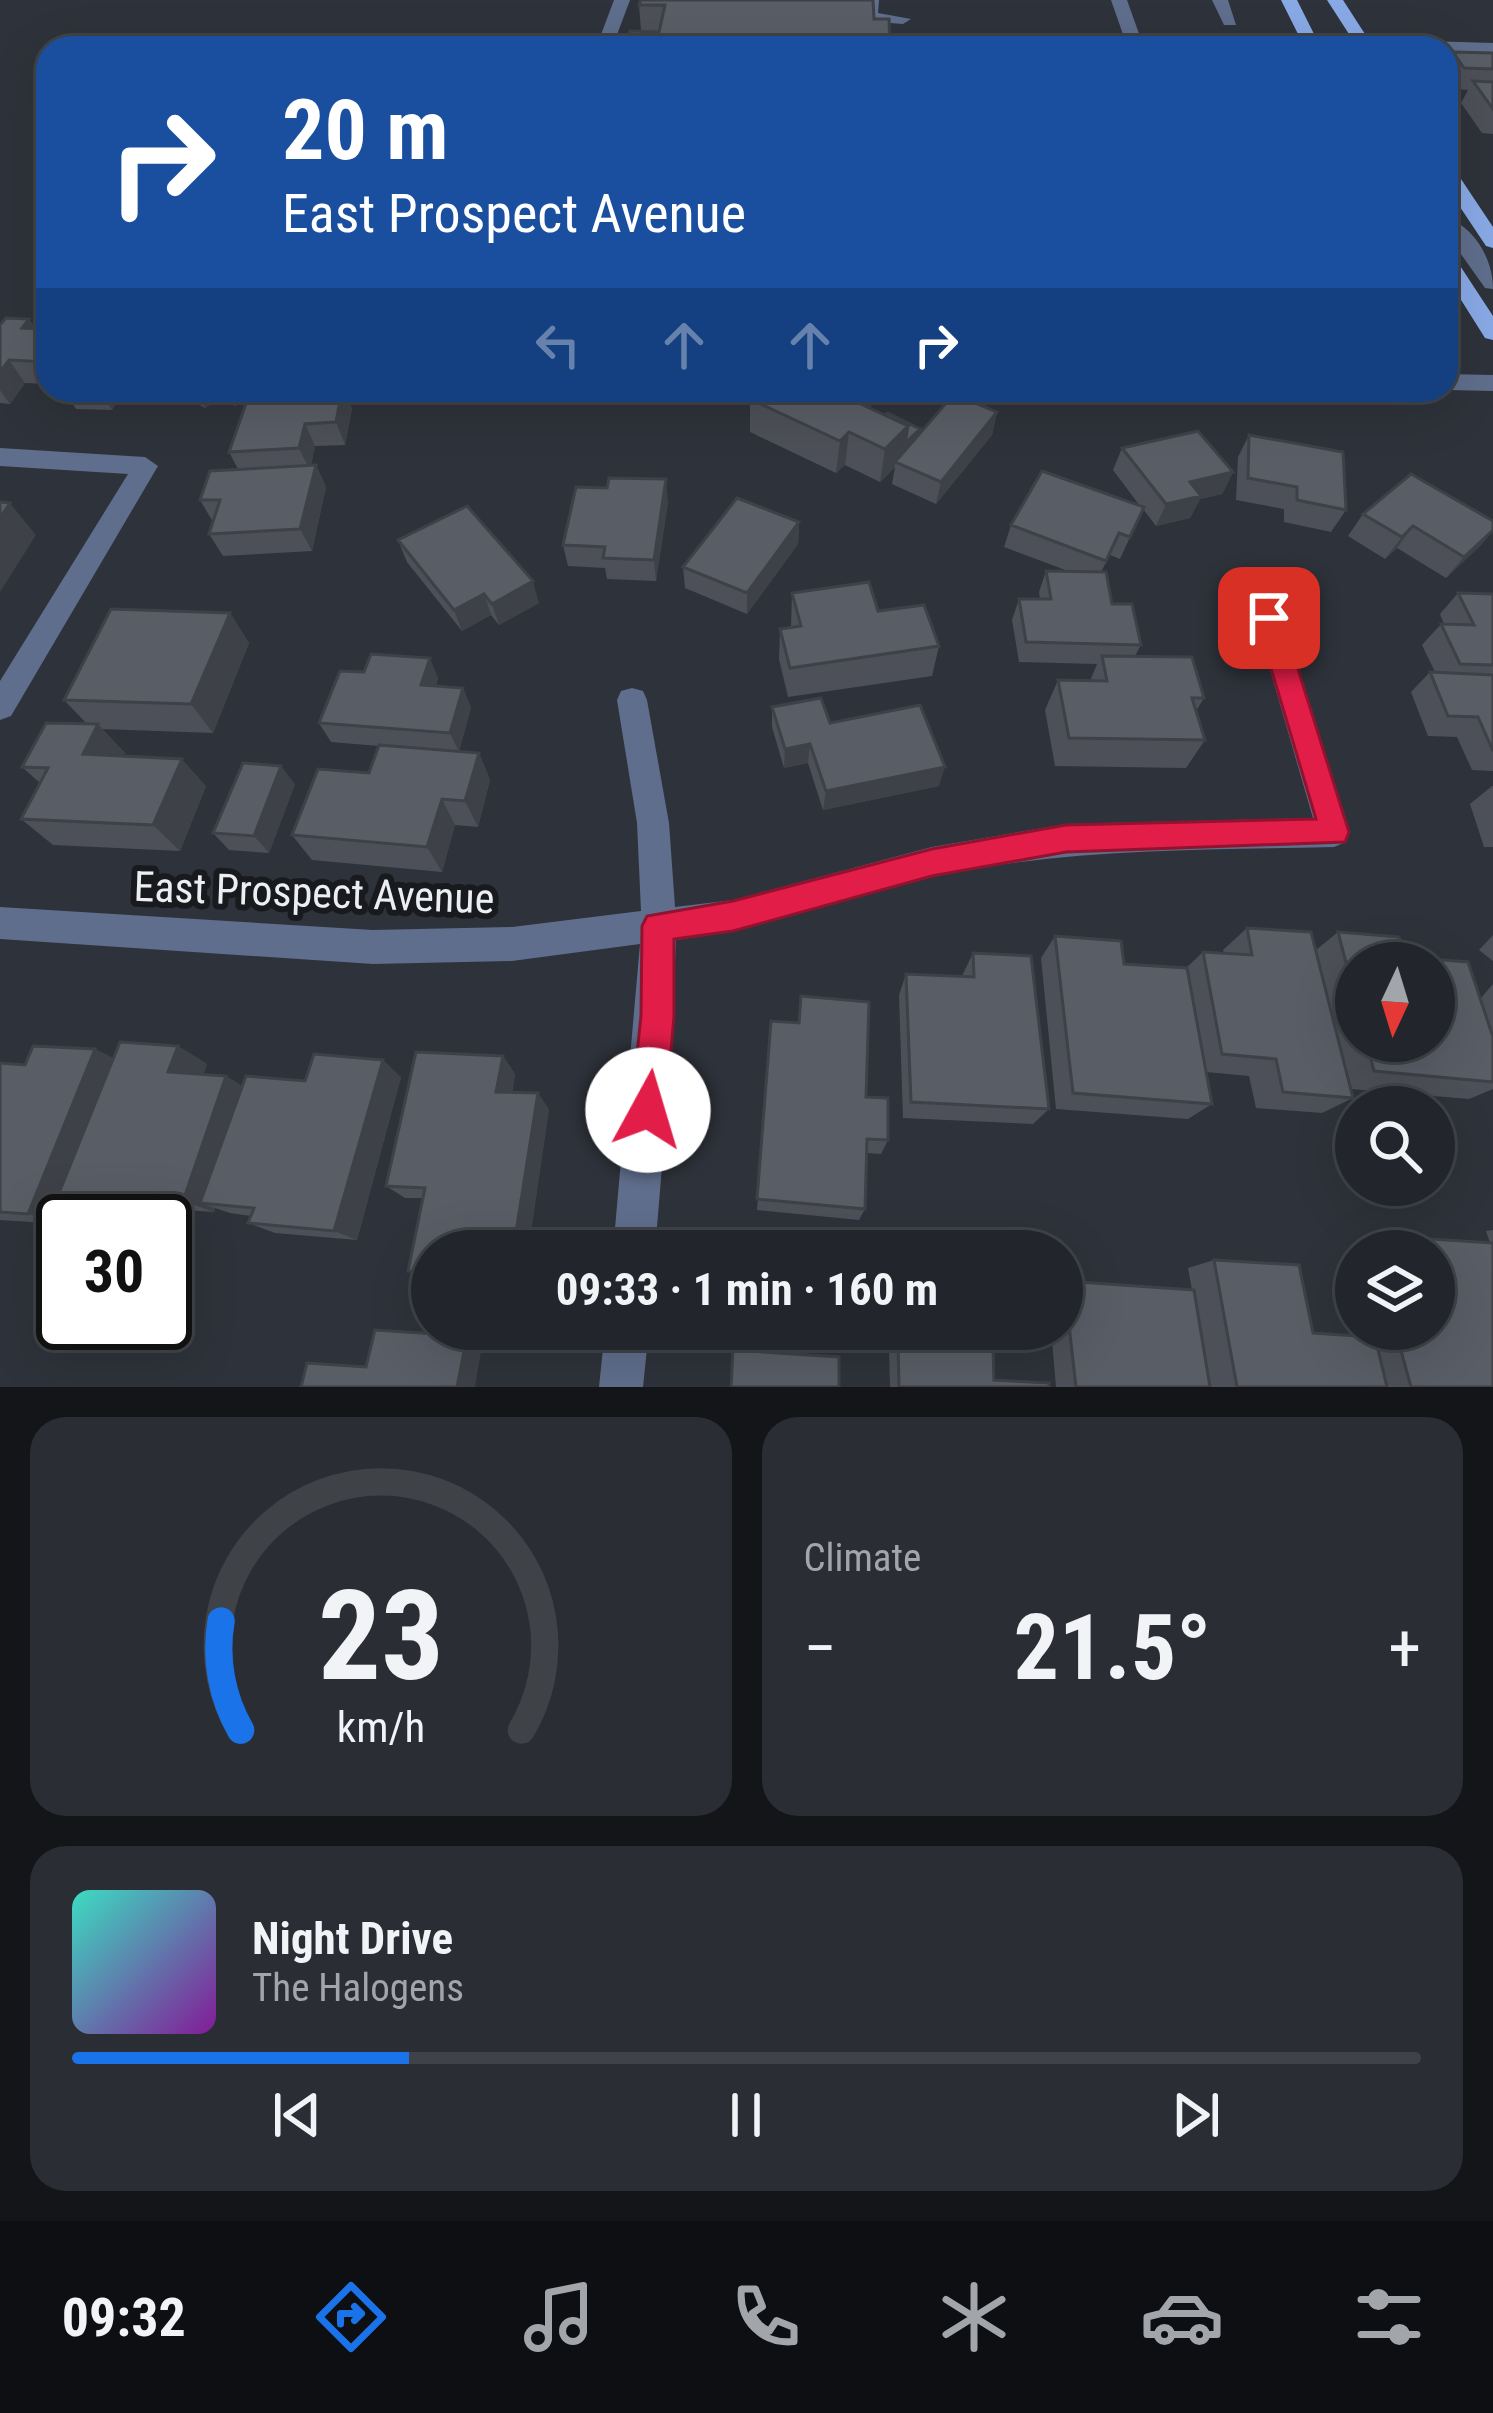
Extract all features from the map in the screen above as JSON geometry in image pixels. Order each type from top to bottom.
[{"type":"main road","points":[[1289,0],[1307,36]]},
{"type":"main road","points":[[1336,0],[1358,36]]},
{"type":"main road","points":[[1458,189],[1493,242]]},
{"type":"main road","points":[[1458,278],[1493,333]]},
{"type":"street","points":[[608,36],[622,0]]},
{"type":"street","points":[[871,0],[871,18],[902,9]]},
{"type":"street","points":[[1119,0],[1132,36]]},
{"type":"street","points":[[1220,0],[1230,22]]},
{"type":"street","points":[[1458,47],[1493,48]]},
{"type":"street","points":[[1458,233],[1493,283]]},
{"type":"street","points":[[1458,382],[1493,383]]},
{"type":"street","points":[[0,457],[145,466],[0,707]]},
{"type":"street","name":"East Prospect Avenue","points":[[0,923],[373,947],[512,944],[733,916],[932,862],[1066,838],[1334,832],[1269,618]]},
{"type":"street","points":[[632,700],[657,859],[658,926],[658,1016],[636,1230]]},
{"type":"street","points":[[621,1387],[625,1350]]},
{"type":"building","points":[[641,0],[873,0],[874,19],[889,19],[890,36],[629,36],[630,31],[659,32],[665,5],[639,5]]},
{"type":"building","points":[[1458,52],[1493,53],[1493,69],[1464,68]]},
{"type":"building","points":[[1473,81],[1493,82],[1493,109]]},
{"type":"building","points":[[6,318],[29,319],[22,328],[36,329],[36,361],[9,360],[0,372],[0,325]]},
{"type":"building","points":[[246,402],[340,402],[336,422],[305,424],[299,448],[229,452]]},
{"type":"building","points":[[756,402],[860,402],[908,426],[885,449],[849,432],[840,441]]},
{"type":"building","points":[[947,402],[973,402],[997,412],[941,482],[895,462]]},
{"type":"building","points":[[885,415],[920,429],[905,443],[908,426]]},
{"type":"building","points":[[1198,431],[1233,472],[1190,482],[1201,496],[1166,504],[1122,448]]},
{"type":"building","points":[[1249,435],[1343,452],[1346,510],[1297,500],[1297,487],[1248,478]]},
{"type":"building","points":[[316,465],[300,529],[209,534],[220,500],[200,500],[210,471]]},
{"type":"building","points":[[1042,471],[1144,507],[1130,537],[1119,533],[1106,561],[1011,525]]},
{"type":"building","points":[[1411,474],[1493,521],[1493,530],[1464,557],[1413,526],[1402,537],[1363,514]]},
{"type":"building","points":[[609,478],[666,479],[654,560],[603,558],[605,547],[563,545],[576,487],[607,488]]},
{"type":"building","points":[[737,498],[799,522],[747,593],[683,567]]},
{"type":"building","points":[[467,506],[533,581],[492,604],[484,594],[454,610],[398,540]]},
{"type":"building","points":[[1046,571],[1106,572],[1112,604],[1132,604],[1141,645],[1026,642],[1019,599],[1051,599]]},
{"type":"building","points":[[869,582],[878,611],[924,605],[939,646],[790,668],[780,629],[801,626],[792,593]]},
{"type":"building","points":[[1458,593],[1493,594],[1493,665],[1460,664],[1441,624],[1474,625]]},
{"type":"building","points":[[111,609],[230,613],[191,704],[64,700]]},
{"type":"building","points":[[371,654],[430,658],[421,685],[463,688],[450,733],[319,723],[340,671],[364,672]]},
{"type":"building","points":[[1102,656],[1192,657],[1204,698],[1192,698],[1205,740],[1069,738],[1058,680],[1107,681]]},
{"type":"building","points":[[1430,672],[1493,675],[1493,751],[1478,717],[1448,716]]},
{"type":"building","points":[[821,698],[830,723],[920,705],[945,767],[826,791],[810,744],[785,749],[772,707]]},
{"type":"building","points":[[46,723],[98,724],[83,754],[182,759],[153,825],[21,819],[48,768],[22,767]]},
{"type":"building","points":[[379,745],[479,753],[465,801],[442,799],[427,847],[292,835],[318,769],[369,773]]},
{"type":"building","points":[[243,763],[281,766],[254,836],[213,833]]},
{"type":"building","points":[[1247,928],[1311,932],[1335,1027],[1335,1062],[1344,1062],[1350,1086],[1335,1086],[1335,1096],[1283,1092],[1276,1059],[1222,1054],[1203,952],[1252,955]]},
{"type":"building","points":[[1338,932],[1399,937],[1401,942],[1341,942]]},
{"type":"building","points":[[1055,936],[1121,941],[1124,964],[1187,968],[1212,1104],[1073,1093]]},
{"type":"building","points":[[973,953],[1031,956],[1049,1109],[911,1102],[906,974],[974,977]]},
{"type":"building","points":[[1455,961],[1468,962],[1493,1037],[1493,1082],[1374,1071],[1372,1062],[1455,1062]]},
{"type":"building","points":[[801,996],[869,1002],[866,1097],[888,1098],[888,1140],[867,1139],[865,1209],[757,1199],[771,1021],[799,1023]]},
{"type":"building","points":[[120,1042],[178,1046],[168,1072],[226,1076],[185,1194],[59,1193]]},
{"type":"building","points":[[33,1046],[95,1049],[28,1214],[0,1212],[0,1063],[25,1065]]},
{"type":"building","points":[[416,1052],[503,1056],[496,1092],[538,1093],[516,1230],[416,1230],[425,1188],[386,1186]]},
{"type":"building","points":[[314,1054],[383,1060],[334,1231],[248,1223],[254,1208],[200,1203],[246,1076],[305,1081]]},
{"type":"building","points":[[1455,1241],[1493,1243],[1493,1387],[1411,1387],[1401,1350],[1455,1350]]},
{"type":"building","points":[[1214,1260],[1299,1265],[1313,1333],[1335,1334],[1335,1350],[1378,1350],[1387,1387],[1237,1387]]},
{"type":"building","points":[[1083,1282],[1194,1290],[1210,1387],[1076,1387],[1072,1350],[1083,1350]]},
{"type":"building","points":[[375,1330],[411,1332],[411,1350],[464,1350],[457,1387],[301,1387],[307,1363],[366,1367]]},
{"type":"building","points":[[733,1350],[839,1357],[839,1387],[731,1387]]},
{"type":"building","points":[[898,1350],[993,1350],[994,1380],[1049,1383],[1049,1387],[899,1387]]},
{"type":"route","points":[[648,1110],[658,1016],[658,926],[733,916],[932,862],[1066,838],[1334,832],[1269,618]]}]
